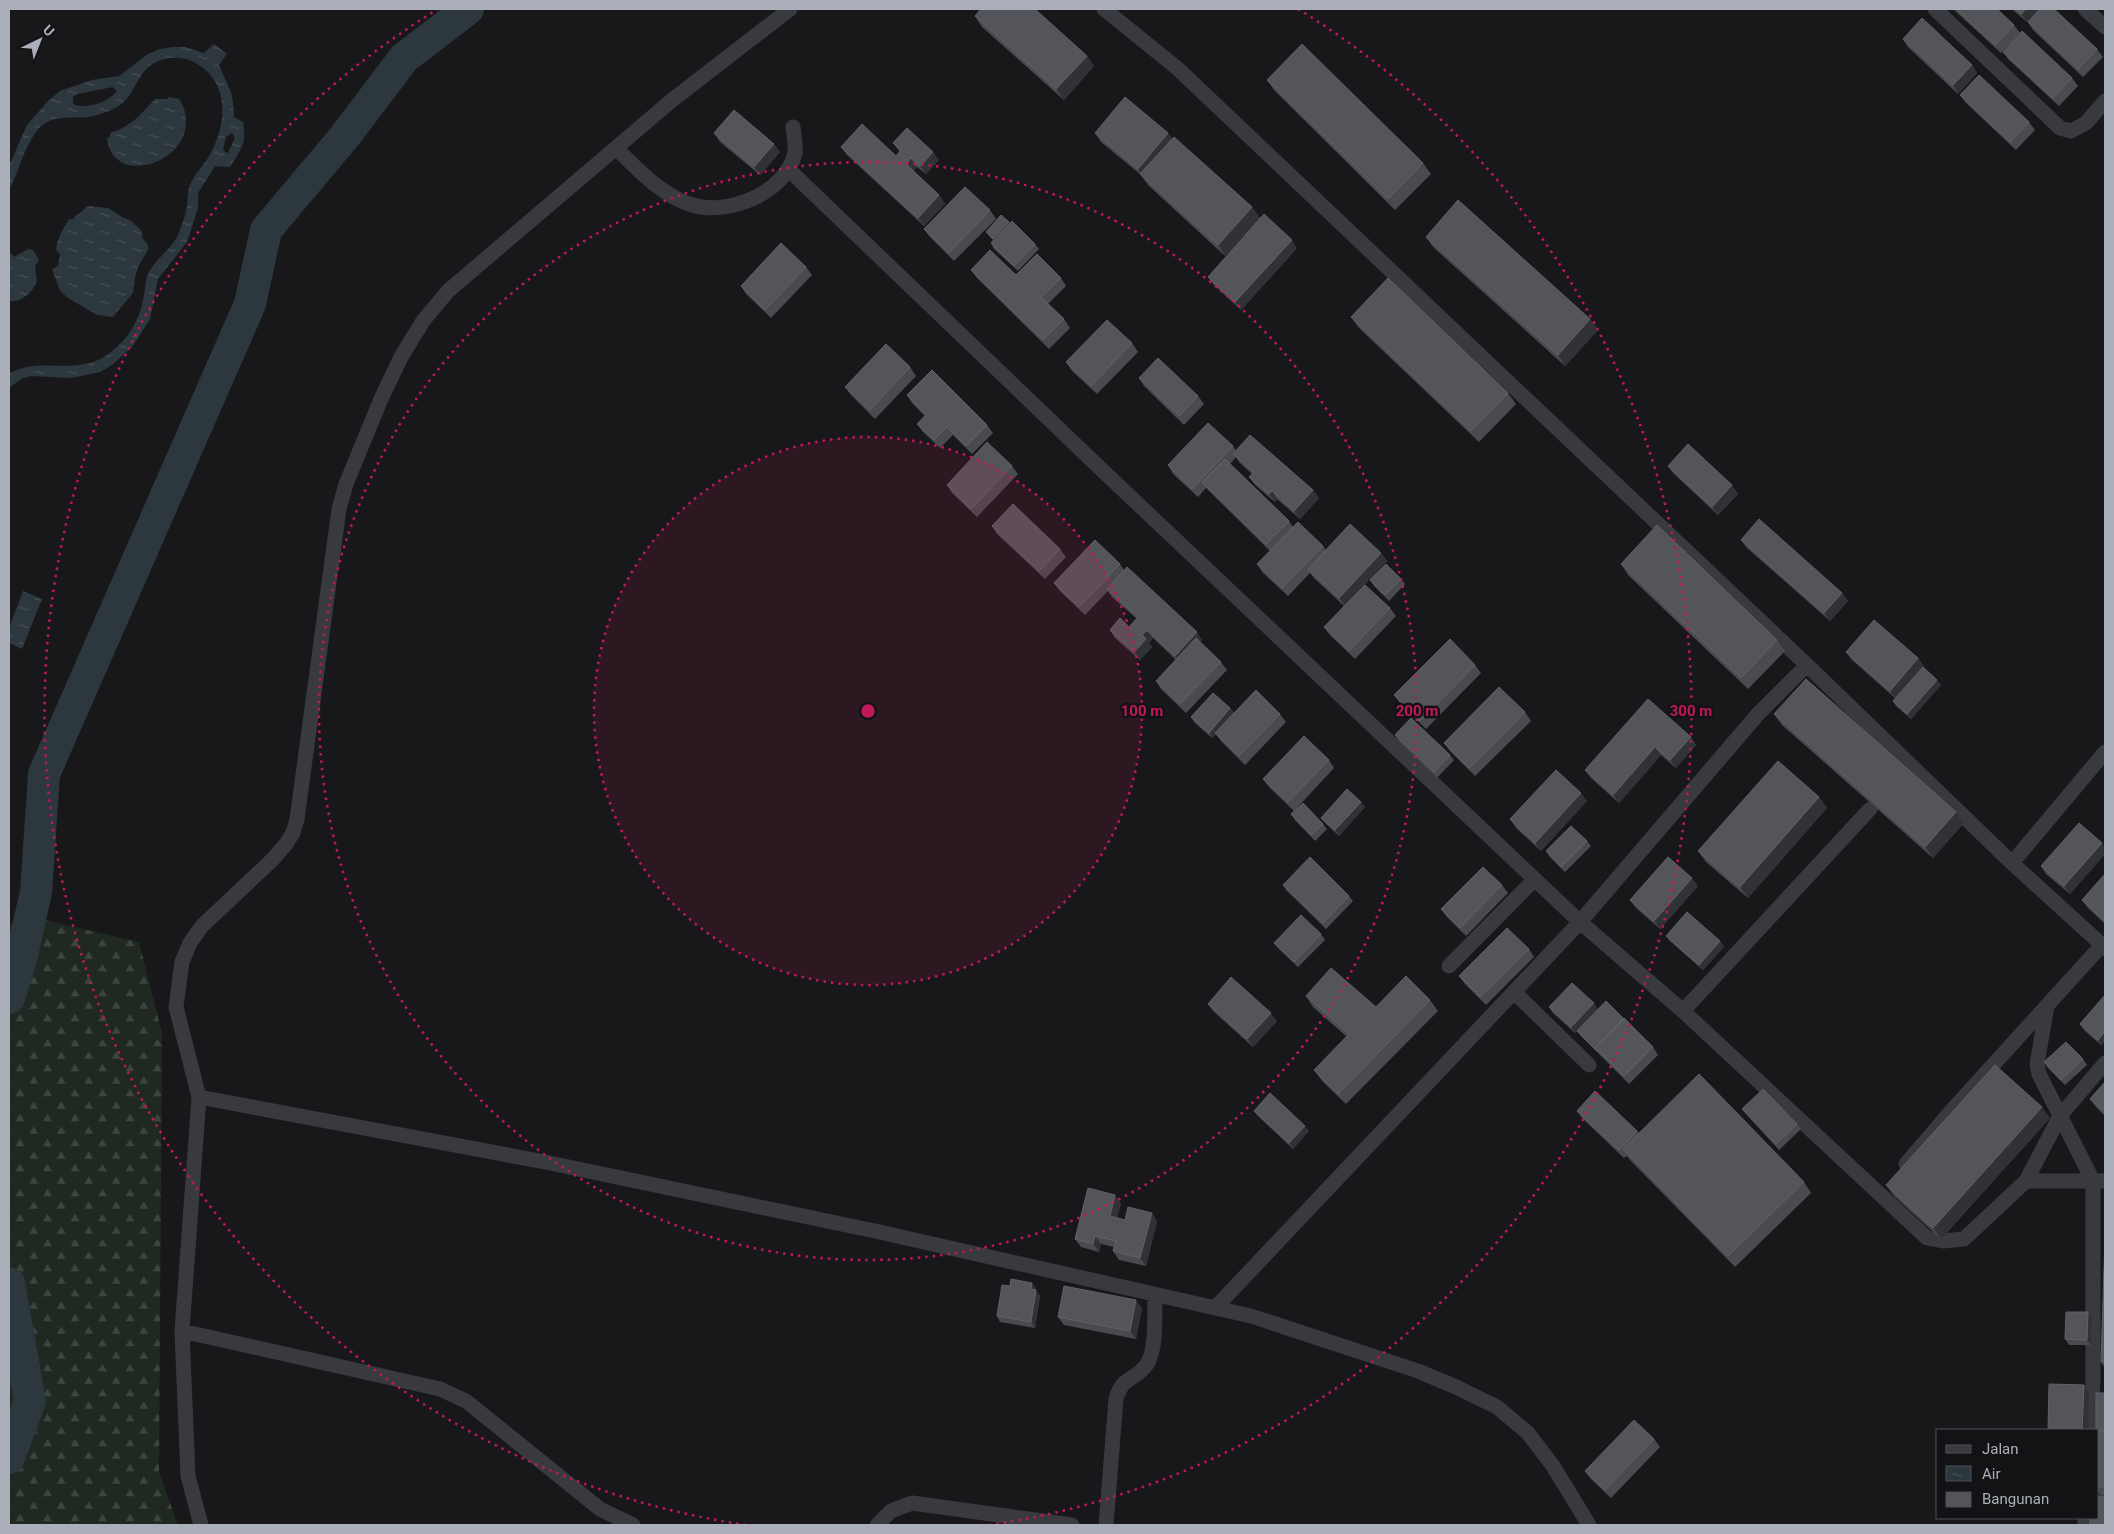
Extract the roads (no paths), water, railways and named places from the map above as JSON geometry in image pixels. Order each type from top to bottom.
[{"type":"street","points":[[201,1525],[188,1476],[182,1331],[198,1097],[176,1007],[182,962],[190,943],[202,926],[272,860],[293,833],[297,819],[339,509],[346,484],[381,399],[401,357],[423,321],[448,291],[671,101],[790,9]]},
{"type":"street","points":[[1104,9],[1178,68],[2012,863],[2103,947],[2046,1006],[1954,1108],[1881,1194]]},
{"type":"street","points":[[1935,9],[2060,128],[2071,131],[2086,123],[2105,101]]},
{"type":"street","points":[[2085,9],[2105,27]]},
{"type":"street","points":[[616,148],[654,184],[675,198],[693,206],[713,208],[737,206],[767,192],[788,169],[795,153],[793,127]]},
{"type":"street","points":[[788,169],[1088,457],[1580,922],[1683,1012],[1927,1238],[1936,1241],[1964,1239],[2026,1181],[2060,1116],[2105,1063]]},
{"type":"street","points":[[1216,1308],[1580,922],[1758,714],[1807,666]]},
{"type":"street","points":[[2012,863],[2105,752]]},
{"type":"street","points":[[1683,1012],[1870,809]]},
{"type":"street","points":[[1449,966],[1534,878]]},
{"type":"street","points":[[1514,992],[1589,1066]]},
{"type":"street","points":[[2046,1006],[2037,1064],[2047,1093],[2099,1181],[2099,1382],[2090,1429]]},
{"type":"street","points":[[198,1097],[545,1162],[874,1231],[1251,1316],[1418,1371],[1497,1407],[1528,1433],[1552,1466],[1589,1525]]},
{"type":"street","points":[[2026,1181],[2099,1181]]},
{"type":"street","points":[[1106,1525],[1116,1399],[1120,1385],[1146,1367],[1152,1354],[1155,1294]]},
{"type":"street","points":[[182,1331],[440,1389],[466,1401],[600,1509],[633,1525]]},
{"type":"street","points":[[877,1525],[891,1511],[912,1503],[1072,1525]]},
{"type":"water","points":[[214,44],[227,54],[219,65],[232,95],[234,117],[243,122],[244,141],[230,167],[215,166],[198,193],[198,208],[187,242],[158,279],[150,319],[132,347],[112,365],[100,372],[71,378],[31,376],[21,379],[9,388],[9,374],[33,366],[83,365],[107,355],[126,338],[135,324],[141,308],[148,274],[175,240],[186,210],[189,187],[215,145],[222,120],[221,95],[209,74],[194,62],[178,58],[156,62],[145,71],[130,95],[120,105],[88,117],[54,119],[41,126],[28,145],[9,190],[9,166],[27,125],[49,100],[60,91],[92,80],[119,76],[148,54],[160,49],[185,47],[204,53]],"holes":[[[113,87],[117,91],[103,102],[84,106],[73,104],[73,97],[77,94]],[[232,133],[235,138],[228,153],[223,150],[226,137]]]},
{"type":"water","points":[[168,97],[179,99],[183,106],[186,120],[183,136],[175,149],[163,158],[149,164],[135,166],[122,162],[112,153],[107,138],[110,137],[110,133],[130,124],[155,99],[168,99]]},
{"type":"water","points":[[87,206],[108,208],[130,220],[141,230],[143,239],[148,245],[148,250],[138,267],[133,293],[113,317],[97,315],[68,298],[60,291],[52,269],[58,266],[60,254],[56,250],[69,219],[73,219]]},
{"type":"water","points":[[28,249],[33,250],[39,260],[35,266],[37,281],[33,289],[26,296],[18,300],[9,301],[9,255],[12,254],[14,257]]},
{"type":"water","points":[[23,591],[42,599],[22,649],[9,643],[9,628]]},
{"type":"waterway","points":[[9,998],[21,959],[36,892],[44,774],[250,304],[266,230],[345,136],[404,58],[468,9]]},
{"type":"waterway","points":[[9,1283],[30,1401],[9,1458]]}]
